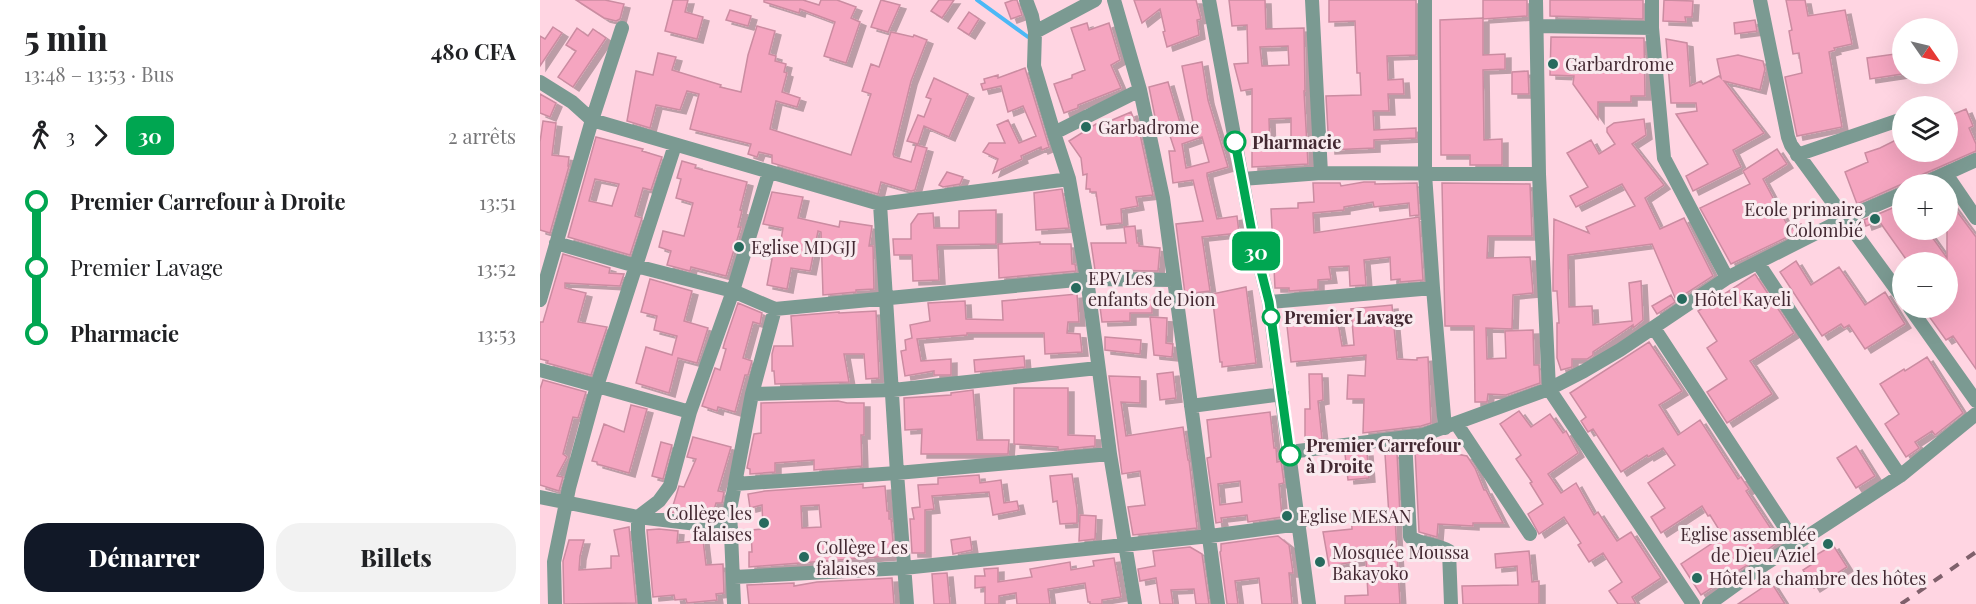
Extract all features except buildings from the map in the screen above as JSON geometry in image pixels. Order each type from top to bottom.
[{"type":"street","points":[[1026,0],[1035,32],[1034,66],[1070,179],[1087,279],[1110,454],[1135,604]]},
{"type":"street","points":[[1035,32],[1095,0]]},
{"type":"street","points":[[1114,0],[1140,90],[1163,198],[1218,604]]},
{"type":"street","points":[[1209,0],[1254,243],[1269,302],[1309,604]]},
{"type":"street","points":[[1312,0],[1321,173]]},
{"type":"street","points":[[1425,0],[1425,174],[1432,288],[1451,425],[1530,534]]},
{"type":"street","points":[[1536,0],[1539,174],[1549,389],[1693,604]]},
{"type":"street","points":[[1652,0],[1652,28],[1664,158],[1727,278]]},
{"type":"street","points":[[1760,0],[1788,137],[1797,154],[1892,283]]},
{"type":"street","points":[[1537,26],[1652,28]]},
{"type":"street","points":[[540,300],[592,120],[622,28]]},
{"type":"street","points":[[540,82],[572,102],[592,120],[880,204],[1070,179]]},
{"type":"street","points":[[1054,133],[1140,90]]},
{"type":"street","points":[[1797,154],[1892,122]]},
{"type":"street","points":[[555,604],[554,562],[566,501],[597,386],[675,145]]},
{"type":"street","points":[[1946,174],[1976,160]]},
{"type":"street","points":[[638,518],[659,501],[670,486],[690,412],[734,291],[769,172]]},
{"type":"street","points":[[1242,179],[1321,173],[1539,174]]},
{"type":"street","points":[[1958,192],[1976,218]]},
{"type":"street","points":[[1290,452],[1405,438],[1451,425],[1549,389],[1584,371],[1654,328],[1727,278],[1846,218],[1892,198]]},
{"type":"street","points":[[880,204],[907,604]]},
{"type":"street","points":[[556,243],[734,291],[775,309],[1087,279],[1174,280]]},
{"type":"street","points":[[1758,263],[1900,476]]},
{"type":"street","points":[[1269,302],[1432,288]]},
{"type":"street","points":[[734,604],[730,510],[752,394],[775,309]]},
{"type":"street","points":[[1917,318],[1976,401]]},
{"type":"street","points":[[1654,328],[1796,544]]},
{"type":"street","points":[[752,394],[893,390],[1098,368]]},
{"type":"street","points":[[540,370],[690,412]]},
{"type":"street","points":[[1191,406],[1282,394]]},
{"type":"street","points":[[1709,604],[1900,476],[1976,414]]},
{"type":"street","points":[[1405,438],[1410,537],[1418,542],[1440,546],[1449,551],[1452,604]]},
{"type":"street","points":[[735,484],[897,473],[1110,454]]},
{"type":"street","points":[[540,497],[638,518],[731,528]]},
{"type":"street","points":[[638,518],[645,604]]},
{"type":"street","points":[[734,577],[904,568],[1210,536],[1300,524]]},
{"type":"waterway","points":[[977,0],[1028,37]]},
{"type":"railway","points":[[1901,604],[1976,552]]},
{"type":"bus line","name":"30","points":[[1235,142],[1254,243],[1269,302],[1290,455]]},
{"type":"place","name":"Garbardrome","points":[[1553,64]]},
{"type":"place","name":"Garbadrome","points":[[1086,127]]},
{"type":"place","name":"Pharmacie","points":[[1235,142]]},
{"type":"place","name":"Ecole primaire Colombié","points":[[1875,219]]},
{"type":"place","name":"Eglise MDGJJ","points":[[739,247]]},
{"type":"place","name":"EPV Les enfants de Dion","points":[[1076,288]]},
{"type":"place","name":"Hôtel Kayeli","points":[[1682,299]]},
{"type":"place","name":"Premier Lavage","points":[[1271,317]]},
{"type":"place","name":"Premier Carrefour à Droite","points":[[1290,455]]},
{"type":"place","name":"Eglise MESAN","points":[[1287,516]]},
{"type":"place","name":"Collège les falaises","points":[[764,523]]},
{"type":"place","name":"Eglise assemblée de Dieu Aziel","points":[[1828,544]]},
{"type":"place","name":"Collège Les falaises","points":[[804,557]]},
{"type":"place","name":"Mosquée Moussa Bakayoko","points":[[1320,562]]},
{"type":"place","name":"Hôtel la chambre des hôtes","points":[[1697,578]]}]
